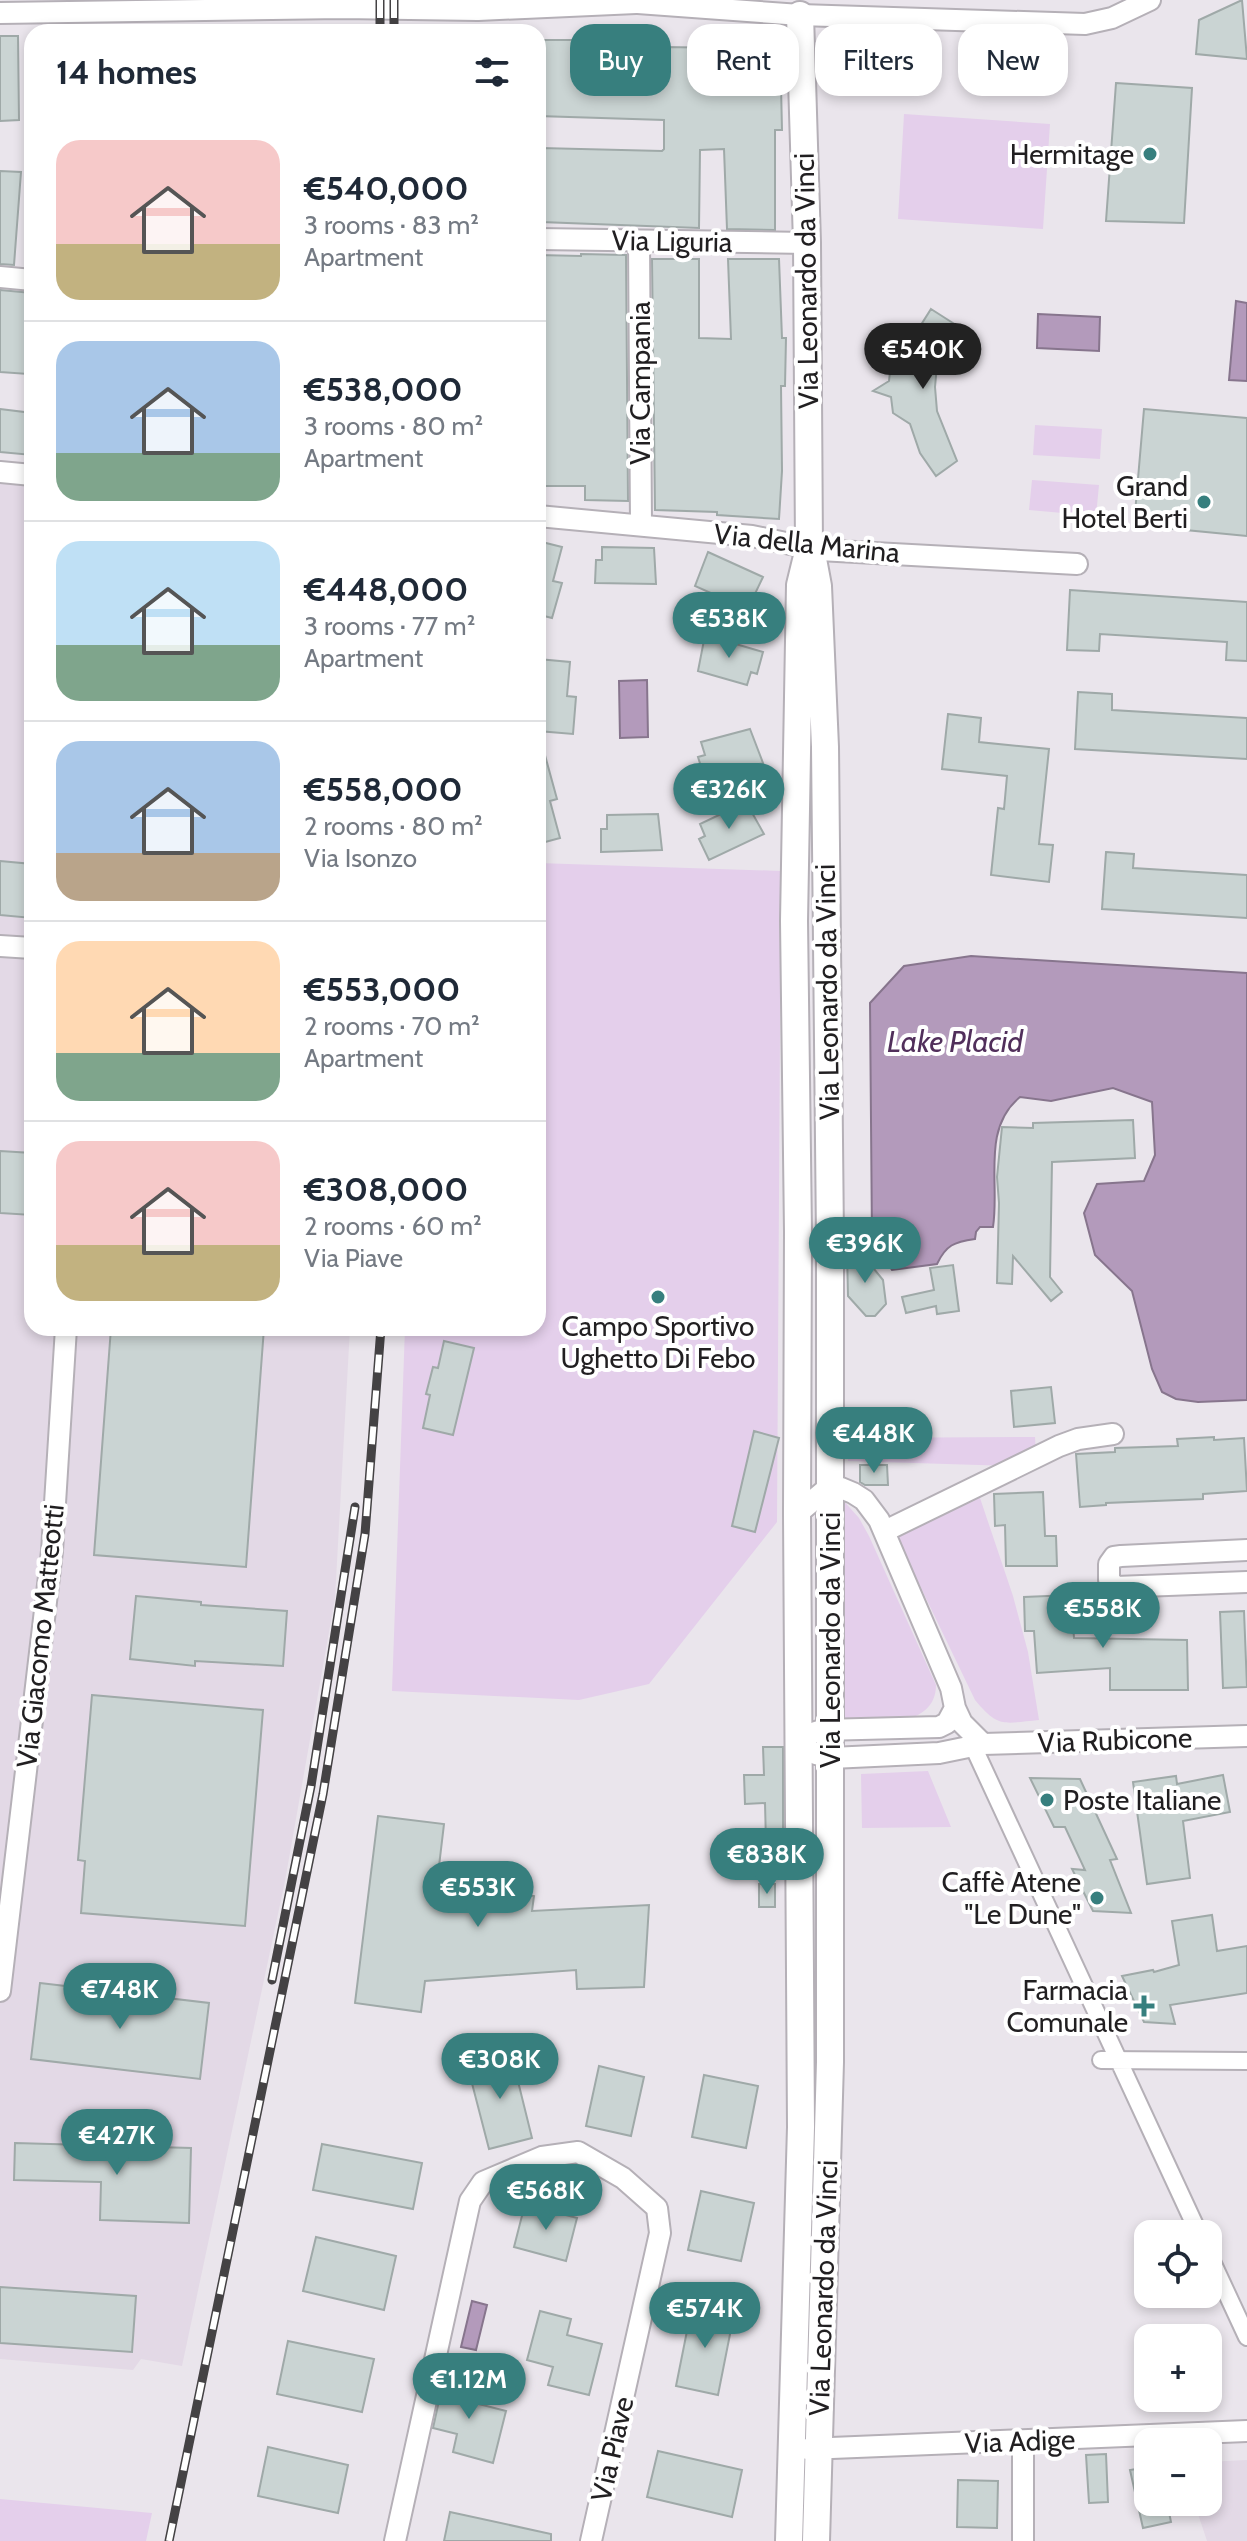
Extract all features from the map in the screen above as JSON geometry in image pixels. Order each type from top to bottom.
[{"type":"street","points":[[607,0],[953,10],[1085,24],[1112,18],[1150,0]]},
{"type":"street","points":[[0,13],[91,6],[268,5],[342,8],[636,2]]},
{"type":"street","name":"Via Leonardo da Vinci","points":[[800,7],[807,243],[809,548],[800,585],[794,863],[797,1553],[805,2449],[816,2541]]},
{"type":"street","name":"Via Liguria","points":[[546,239],[807,243]]},
{"type":"street","name":"Via Campania","points":[[639,241],[641,525]]},
{"type":"street","points":[[0,277],[24,279]]},
{"type":"street","points":[[0,472],[24,474]]},
{"type":"street","name":"Via della Marina","points":[[546,517],[752,536],[809,548],[1077,564]]},
{"type":"street","name":"Via Leonardo da Vinci","points":[[789,2541],[805,2449],[830,2062],[825,747],[818,586],[809,548]]},
{"type":"street","points":[[0,946],[24,948]]},
{"type":"street","points":[[797,1098],[828,1099]]},
{"type":"street","name":"Via Giacomo Matteotti","points":[[0,1991],[52,1551],[65,1336]]},
{"type":"street","points":[[885,1531],[1059,1446],[1078,1439],[1113,1434]]},
{"type":"street","points":[[797,1514],[829,1487],[841,1488],[864,1500],[885,1531],[962,1723],[978,1745],[1109,2060],[1192,2220]]},
{"type":"street","points":[[797,1553],[808,1546],[818,1546],[829,1563]]},
{"type":"street","points":[[1247,1550],[1121,1556],[1114,1557],[1109,1564],[1109,1580],[1116,1587],[1247,1582]]},
{"type":"street","points":[[928,1729],[947,1723],[953,1698]]},
{"type":"street","name":"Via Rubicone","points":[[978,1745],[928,1729],[831,1729],[813,1732],[800,1744],[816,1754],[831,1758],[939,1753],[978,1745],[1247,1736]]},
{"type":"street","points":[[800,1881],[810,1894],[811,1950],[817,1958],[831,1961]]},
{"type":"street","points":[[1109,2060],[1247,2061]]},
{"type":"street","name":"Via Piave","points":[[395,2541],[470,2201],[483,2182],[542,2157],[578,2152],[623,2178],[657,2208],[660,2233],[591,2541]]},
{"type":"street","points":[[1222,2283],[1247,2337]]},
{"type":"street","name":"Via Adige","points":[[805,2449],[1247,2431]]},
{"type":"street","points":[[1023,2442],[1023,2541]]},
{"type":"shaded area","points":[[904,114],[1050,124],[1043,229],[898,219]]},
{"type":"shaded area","points":[[1035,425],[1102,429],[1100,459],[1033,455]]},
{"type":"shaded area","points":[[1032,480],[1099,485],[1096,516],[1029,510]]},
{"type":"shaded area","points":[[0,482],[24,484],[24,1336],[350,1336],[335,1598],[285,1881],[182,2366],[141,2359],[133,2370],[0,2359]]},
{"type":"shaded area","name":"Campo Sportivo Ughetto Di Febo","points":[[546,863],[781,871],[777,1522],[649,1684],[579,1700],[392,1691],[405,1336],[546,1336]]},
{"type":"shaded area","points":[[1035,1437],[1036,1453],[1012,1466],[848,1461],[847,1438]]},
{"type":"shaded area","points":[[979,1495],[1028,1652],[1039,1720],[1003,1722],[990,1716],[975,1700],[896,1536]]},
{"type":"shaded area","points":[[842,1499],[859,1518],[869,1536],[936,1685],[933,1699],[926,1710],[901,1721],[845,1724]]},
{"type":"shaded area","points":[[928,1771],[951,1827],[862,1828],[861,1774]]},
{"type":"shaded area","points":[[1247,2460],[1247,2541],[1207,2541],[1199,2516],[1222,2516],[1222,2461]]},
{"type":"shaded area","points":[[0,2499],[152,2513],[146,2541],[0,2541]]},
{"type":"water","points":[[1236,301],[1247,303],[1247,381],[1229,380]]},
{"type":"water","points":[[1038,314],[1100,317],[1099,351],[1037,348]]},
{"type":"water","points":[[647,680],[648,737],[620,738],[619,681]]},
{"type":"water","name":"Lake Placid","points":[[971,956],[1247,973],[1247,1400],[1198,1402],[1176,1399],[1162,1392],[1152,1369],[1132,1291],[1095,1255],[1084,1213],[1097,1184],[1144,1181],[1155,1155],[1152,1102],[1113,1088],[1051,1101],[1020,1097],[1008,1110],[996,1141],[993,1227],[980,1227],[975,1239],[952,1246],[937,1264],[892,1270],[872,1239],[870,1003],[904,966]]},
{"type":"water","points":[[472,2301],[487,2305],[476,2350],[461,2347]]},
{"type":"building","points":[[1242,0],[1247,59],[1196,54],[1199,20]]},
{"type":"building","points":[[0,36],[18,36],[19,120],[0,121]]},
{"type":"building","points":[[546,40],[570,40],[570,96],[671,96],[671,47],[687,47],[687,96],[781,96],[782,130],[775,130],[775,230],[727,229],[724,149],[700,150],[699,228],[546,222],[546,148],[664,149],[664,120],[546,116]]},
{"type":"building","name":"Hermitage","points":[[1116,83],[1192,88],[1184,223],[1106,221]]},
{"type":"building","points":[[0,171],[21,172],[14,265],[0,264]]},
{"type":"building","points":[[546,255],[626,255],[628,501],[585,500],[585,486],[546,486]]},
{"type":"building","points":[[652,259],[699,259],[699,338],[731,339],[728,259],[779,259],[782,338],[786,338],[785,386],[781,386],[779,519],[717,515],[717,512],[655,510]]},
{"type":"building","points":[[0,290],[24,292],[24,374],[0,372]]},
{"type":"building","points":[[931,309],[956,325],[943,346],[935,387],[937,411],[957,461],[936,476],[920,453],[910,424],[893,413],[891,397],[873,391],[889,381],[891,363],[908,356],[914,336]]},
{"type":"building","points":[[0,409],[24,412],[24,454],[0,452]]},
{"type":"building","points":[[1144,409],[1247,418],[1247,536],[1134,525]]},
{"type":"building","points":[[546,543],[562,547],[553,581],[562,583],[552,618],[546,616]]},
{"type":"building","points":[[602,547],[654,548],[656,584],[595,583],[596,560],[602,560]]},
{"type":"building","points":[[708,552],[763,577],[753,598],[747,595],[742,607],[695,586]]},
{"type":"building","points":[[1070,590],[1247,602],[1247,661],[1226,660],[1227,642],[1100,634],[1099,651],[1067,650]]},
{"type":"building","points":[[705,635],[763,652],[757,674],[751,672],[747,685],[698,671]]},
{"type":"building","points":[[546,660],[570,662],[567,696],[576,697],[573,734],[546,732]]},
{"type":"building","points":[[1078,692],[1112,694],[1112,710],[1247,718],[1247,759],[1075,749]]},
{"type":"building","points":[[948,714],[981,718],[979,742],[1049,749],[1039,844],[1053,845],[1049,882],[991,875],[998,808],[1004,809],[1007,776],[942,769]]},
{"type":"building","points":[[750,729],[763,763],[705,779],[698,757],[705,755],[701,742]]},
{"type":"building","points":[[546,759],[557,799],[550,801],[560,838],[546,842]]},
{"type":"building","points":[[746,802],[764,834],[709,860],[699,839],[705,836],[700,824]]},
{"type":"building","points":[[658,814],[662,850],[601,852],[601,829],[607,829],[607,815]]},
{"type":"building","points":[[1106,852],[1134,854],[1133,868],[1247,875],[1247,918],[1102,909]]},
{"type":"building","points":[[0,861],[24,863],[24,917],[0,915]]},
{"type":"building","points":[[1133,1120],[1135,1158],[1052,1162],[1050,1277],[1062,1292],[1051,1301],[1013,1256],[1012,1284],[997,1283],[997,1177],[1002,1127],[1033,1128],[1033,1123]]},
{"type":"building","points":[[0,1151],[24,1152],[24,1214],[0,1213]]},
{"type":"building","points":[[847,1251],[861,1253],[883,1280],[886,1304],[875,1316],[866,1316],[848,1296]]},
{"type":"building","points":[[953,1265],[959,1311],[937,1314],[936,1306],[906,1313],[902,1297],[934,1290],[930,1268]]},
{"type":"building","points":[[110,1336],[263,1336],[246,1567],[94,1555]]},
{"type":"building","points":[[444,1341],[474,1348],[453,1435],[423,1428],[430,1395],[426,1394],[433,1367],[438,1368]]},
{"type":"building","points":[[1051,1387],[1055,1423],[1014,1427],[1011,1391]]},
{"type":"building","points":[[754,1431],[779,1438],[755,1532],[732,1526]]},
{"type":"building","points":[[1214,1437],[1214,1440],[1244,1438],[1247,1491],[1203,1494],[1203,1499],[1080,1507],[1076,1454],[1115,1452],[1115,1448],[1178,1446],[1177,1439]]},
{"type":"building","points":[[860,1465],[887,1465],[888,1485],[865,1485],[860,1482]]},
{"type":"building","points":[[1043,1492],[1045,1536],[1056,1536],[1057,1566],[1006,1566],[1005,1525],[995,1526],[994,1494]]},
{"type":"building","points":[[1071,1595],[1074,1638],[1187,1640],[1188,1690],[1110,1690],[1110,1668],[1037,1673],[1034,1631],[1025,1631],[1024,1597]]},
{"type":"building","points":[[136,1596],[201,1602],[201,1605],[287,1611],[283,1666],[195,1661],[195,1666],[130,1659]]},
{"type":"building","points":[[1244,1611],[1247,1687],[1223,1688],[1220,1612]]},
{"type":"building","points":[[92,1695],[263,1710],[245,1926],[81,1913],[85,1861],[78,1860]]},
{"type":"building","points":[[763,1747],[783,1747],[783,1843],[766,1843],[765,1803],[745,1804],[744,1775],[764,1775]]},
{"type":"building","points":[[1223,1775],[1230,1812],[1183,1821],[1190,1878],[1147,1884],[1133,1782],[1176,1776],[1177,1784]]},
{"type":"building","points":[[1030,1778],[1080,1779],[1117,1859],[1110,1860],[1131,1913],[1093,1911],[1072,1869],[1085,1870],[1065,1827],[1054,1827]]},
{"type":"building","points":[[378,1816],[444,1824],[437,1883],[534,1896],[532,1911],[649,1905],[644,1987],[577,1989],[576,1970],[425,1981],[421,2012],[355,2003]]},
{"type":"building","points":[[759,1884],[775,1884],[775,1907],[759,1907]]},
{"type":"building","points":[[1212,1915],[1217,1951],[1247,1946],[1247,1993],[1170,2005],[1175,2024],[1144,2022],[1122,1976],[1179,1965],[1172,1921]]},
{"type":"building","points":[[40,1983],[209,2003],[200,2079],[31,2059]]},
{"type":"building","points":[[511,2053],[532,2138],[489,2149],[467,2064]]},
{"type":"building","points":[[599,2066],[644,2077],[631,2136],[586,2126]]},
{"type":"building","points":[[704,2075],[758,2086],[746,2148],[692,2137]]},
{"type":"building","points":[[15,2143],[191,2148],[189,2223],[100,2220],[101,2182],[14,2180]]},
{"type":"building","points":[[322,2144],[422,2163],[413,2209],[313,2190]]},
{"type":"building","points":[[701,2191],[754,2203],[741,2261],[688,2250]]},
{"type":"building","points":[[525,2204],[577,2218],[566,2261],[514,2247]]},
{"type":"building","points":[[316,2237],[396,2256],[384,2310],[303,2291]]},
{"type":"building","points":[[0,2287],[136,2296],[132,2352],[0,2343]]},
{"type":"building","points":[[692,2306],[734,2314],[718,2395],[676,2386]]},
{"type":"building","points":[[540,2311],[571,2319],[567,2335],[602,2344],[589,2395],[548,2385],[553,2367],[527,2360]]},
{"type":"building","points":[[288,2341],[374,2359],[362,2412],[277,2394]]},
{"type":"building","points":[[444,2378],[475,2386],[471,2402],[506,2411],[493,2463],[453,2452],[457,2434],[433,2428]]},
{"type":"building","points":[[268,2447],[348,2465],[338,2513],[258,2496]]},
{"type":"building","points":[[658,2451],[742,2470],[732,2517],[647,2497]]},
{"type":"building","points":[[1106,2454],[1108,2502],[1089,2503],[1086,2455]]},
{"type":"building","points":[[958,2480],[998,2481],[997,2528],[957,2527]]},
{"type":"building","points":[[450,2512],[551,2534],[551,2541],[444,2541]]},
{"type":"building","points":[[1140,2516],[1170,2516],[1171,2522],[1143,2528]]},
{"type":"railway","points":[[380,0],[380,24]]},
{"type":"railway","points":[[394,0],[394,24]]},
{"type":"railway","points":[[169,2541],[323,1794],[365,1534],[380,1336]]},
{"type":"railway","points":[[272,1980],[311,1786],[355,1507]]},
{"type":"place","name":"Hermitage","points":[[1150,154]]},
{"type":"place","name":"Grand Hotel Berti","points":[[1204,502]]},
{"type":"place","name":"Campo Sportivo Ughetto Di Febo","points":[[658,1297]]},
{"type":"place","name":"Poste Italiane","points":[[1047,1800]]},
{"type":"place","name":"Caffè Atene \"Le Dune\"","points":[[1097,1898]]},
{"type":"place","name":"Farmacia Comunale","points":[[1144,2006]]}]
